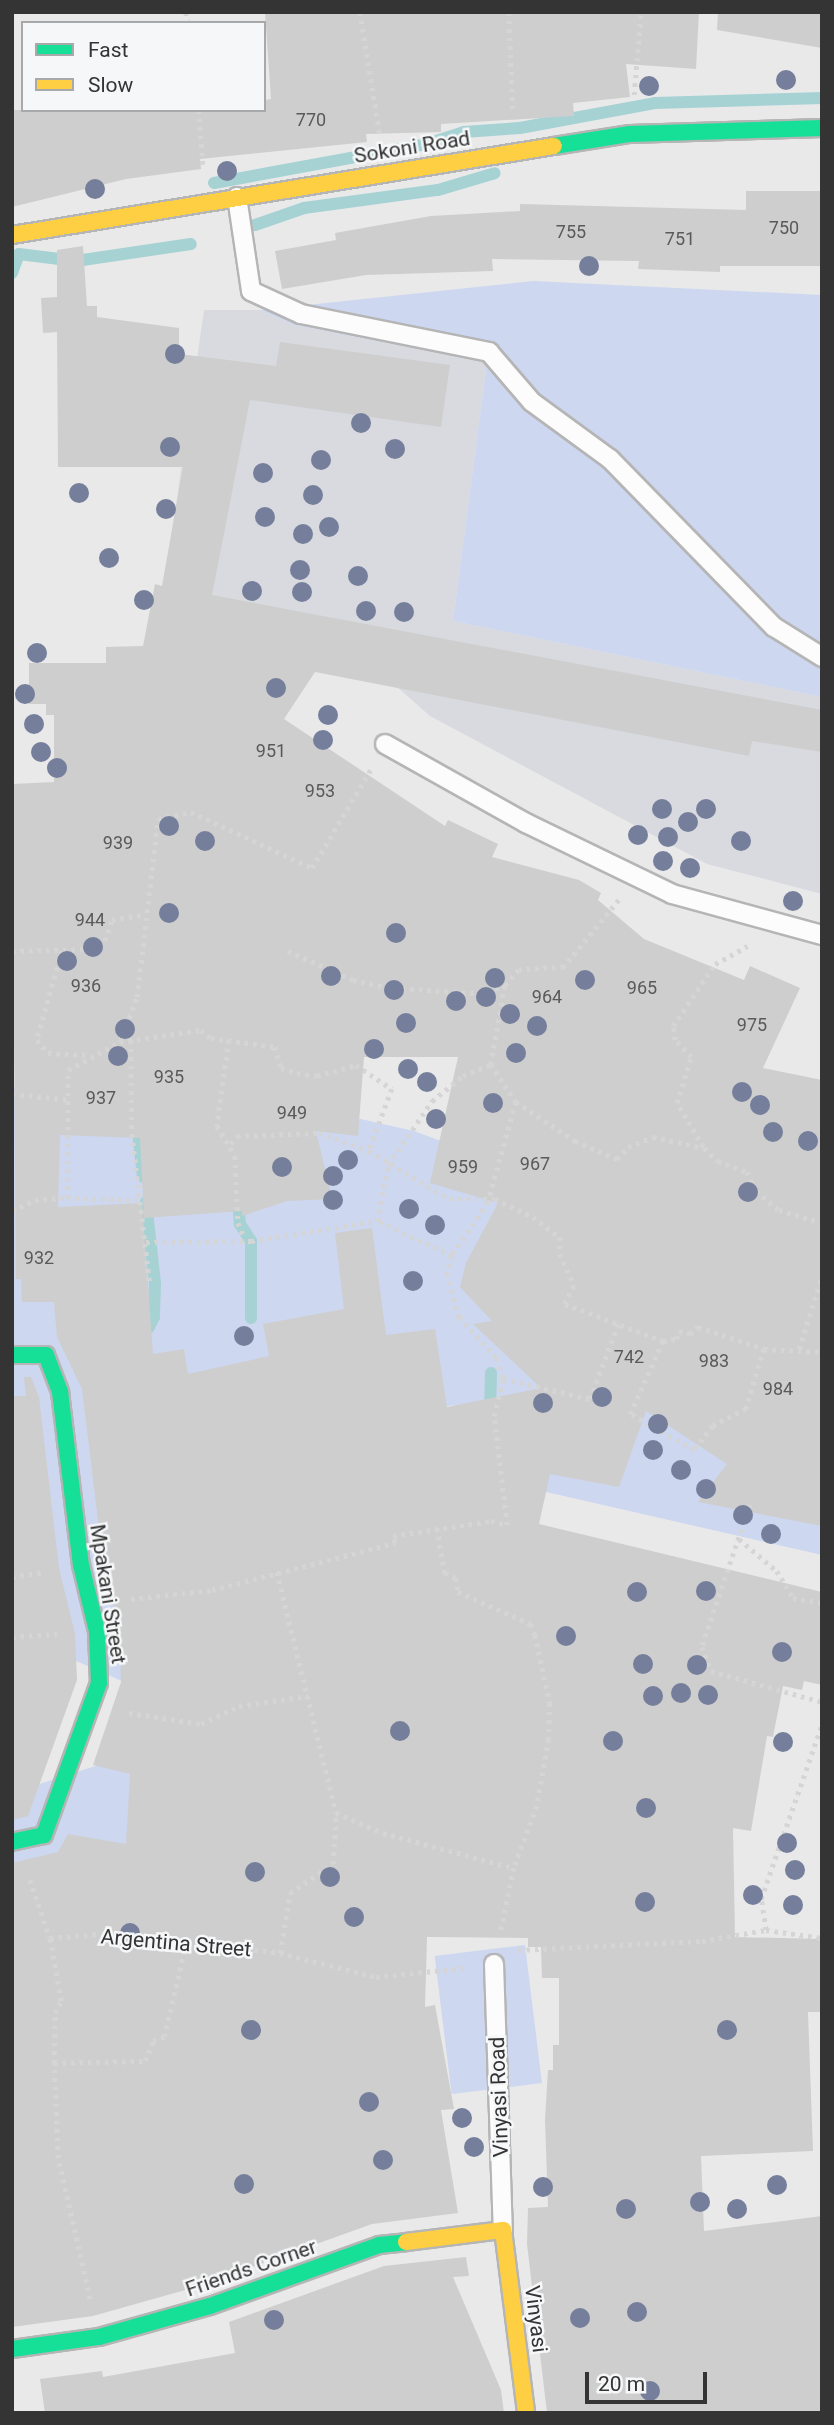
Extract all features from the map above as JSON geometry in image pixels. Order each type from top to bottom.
[{"type":"street","name":"Sokoni Road","points":[[12,235],[630,134],[822,128]]},
{"type":"street","name":"Mpakani Street","points":[[12,1355],[46,1355],[60,1392],[80,1565],[91,1600],[99,1684],[91,1713],[44,1835],[18,1842]]},
{"type":"street","name":"Friends Corner","points":[[12,2349],[99,2337],[210,2306],[379,2245],[503,2230]]},
{"type":"street","name":"Vinyasi","points":[[503,2230],[526,2413]]},
{"type":"lane","points":[[237,197],[251,291],[301,314],[489,352],[532,402],[610,460],[774,627],[822,657]]},
{"type":"lane","points":[[385,744],[672,894],[822,935]]},
{"type":"lane","name":"Vinyasi Road","points":[[494,1964],[503,2230]]},
{"type":"path","points":[[360,12],[388,172]]},
{"type":"path","points":[[509,12],[514,152]]},
{"type":"path","points":[[630,134],[641,12]]},
{"type":"path","points":[[120,1042],[142,978],[145,914],[158,819],[191,812],[312,868],[385,744]]},
{"type":"path","points":[[634,876],[564,967],[519,970],[505,986],[491,1064],[516,1102],[575,1141],[617,1159],[628,1147],[653,1137],[704,1148]]},
{"type":"path","points":[[12,950],[62,951],[99,945],[112,920],[145,914]]},
{"type":"path","points":[[771,922],[743,950],[715,964],[673,1026],[675,1040],[691,1057],[677,1103],[704,1148],[718,1161],[747,1172],[756,1191],[779,1210],[822,1223]]},
{"type":"path","points":[[62,951],[37,1040],[48,1053],[93,1055]]},
{"type":"path","points":[[288,951],[353,980],[385,987],[470,993],[505,986]]},
{"type":"path","points":[[67,1198],[71,1100],[68,1070],[120,1042],[131,1040],[201,1030],[229,1040],[275,1047],[281,1068],[297,1073],[317,1076],[356,1065],[392,1089],[369,1151]]},
{"type":"path","points":[[131,1040],[132,1133],[150,1284]]},
{"type":"path","points":[[229,1040],[218,1126],[231,1144],[238,1223],[245,1240]]},
{"type":"path","points":[[377,1221],[388,1165],[432,1101],[463,1076],[491,1064]]},
{"type":"path","points":[[12,1094],[71,1100]]},
{"type":"path","points":[[91,1600],[212,1590],[395,1543],[393,1536],[491,1521],[507,1525],[494,1416],[503,1379],[497,1357],[459,1317],[447,1273],[452,1256],[488,1202],[516,1102]]},
{"type":"path","points":[[231,1144],[237,1136],[319,1133],[369,1151],[388,1165],[450,1199],[488,1202],[495,1199],[533,1217],[560,1237],[560,1254],[574,1286],[565,1304],[663,1341],[698,1327],[764,1349],[822,1352]]},
{"type":"path","points":[[12,1211],[35,1200],[142,1200]]},
{"type":"path","points":[[146,1242],[245,1240],[377,1221],[452,1256]]},
{"type":"path","points":[[799,1349],[822,1276]]},
{"type":"path","points":[[503,1379],[590,1399],[618,1324]]},
{"type":"path","points":[[663,1341],[630,1413],[694,1450],[713,1426],[746,1409],[764,1349]]},
{"type":"path","points":[[750,1505],[702,1647],[711,1671],[822,1702]]},
{"type":"path","points":[[437,1528],[445,1573],[456,1577],[458,1592],[531,1624],[550,1703],[549,1739],[537,1805],[514,1868],[494,1964]]},
{"type":"path","points":[[739,1539],[777,1572],[793,1598],[822,1603]]},
{"type":"path","points":[[277,1572],[336,1813],[333,1864],[290,1893],[279,1953]]},
{"type":"path","points":[[91,1713],[103,1708],[201,1724],[239,1706],[308,1696]]},
{"type":"path","points":[[766,1930],[761,1899],[822,1724]]},
{"type":"path","points":[[336,1813],[383,1833],[514,1868]]},
{"type":"path","points":[[18,1842],[50,1938],[61,2001],[55,2013],[54,2063],[58,2158],[99,2337]]},
{"type":"path","name":"Argentina Street","points":[[50,1938],[111,1933],[279,1953],[376,1977],[494,1964],[520,1949],[702,1941],[766,1930],[822,1938]]},
{"type":"path","points":[[54,2063],[145,2061],[153,2041],[164,2037],[186,1942]]},
{"type":"shaded area","points":[[533,281],[822,295],[822,697],[453,621],[487,362],[294,325],[260,310]]},
{"type":"shaded area","points":[[204,310],[260,310],[294,325],[487,362],[453,621],[822,697],[822,894],[707,864],[430,716],[388,679],[234,649],[169,554]]},
{"type":"shaded area","points":[[95,1059],[414,1131],[822,1283],[822,1555],[494,1480],[483,1402],[376,1414],[338,1697],[12,1926],[12,1793],[222,1725],[65,1656],[12,1491],[12,1088]]},
{"type":"shaded area","points":[[525,1945],[542,2083],[452,2094],[435,1956]]},
{"type":"building","points":[[265,12],[699,12],[696,69],[626,64],[630,97],[573,103],[574,116],[441,124],[441,132],[366,134],[367,142],[200,159],[201,169],[126,179],[12,207],[12,110],[266,112],[266,100],[271,99]]},
{"type":"building","points":[[718,12],[822,12],[822,48],[717,30]]},
{"type":"building","points":[[746,191],[822,191],[822,266],[720,266],[720,272],[638,269],[639,261],[492,259],[493,271],[366,275],[282,289],[275,251],[336,240],[335,233],[431,216],[520,211],[520,204],[746,210]]},
{"type":"building","points":[[83,246],[87,306],[97,306],[97,317],[179,328],[179,354],[276,366],[280,342],[450,365],[441,427],[250,400],[212,595],[822,710],[822,752],[752,741],[749,756],[315,672],[284,719],[445,826],[448,820],[498,844],[492,857],[579,880],[601,893],[598,900],[644,939],[744,980],[750,966],[800,988],[763,1068],[822,1080],[822,1526],[698,1502],[727,1464],[646,1411],[619,1487],[550,1474],[539,1524],[822,1592],[822,1685],[804,1681],[802,1690],[783,1686],[773,1737],[767,1736],[751,1831],[733,1828],[735,1937],[822,1939],[822,2012],[808,2012],[813,2151],[701,2156],[704,2231],[822,2216],[822,2413],[547,2413],[527,2244],[528,2208],[548,2207],[545,2120],[548,2070],[553,2070],[553,2045],[559,2045],[559,1978],[542,1978],[541,1947],[528,1947],[528,1938],[427,1937],[425,2007],[435,2005],[454,2109],[441,2110],[458,2213],[372,2224],[203,2285],[93,2316],[12,2327],[12,1863],[58,1852],[68,1834],[126,1844],[130,1774],[93,1765],[121,1682],[119,1630],[103,1561],[82,1389],[57,1337],[54,1302],[22,1302],[21,1279],[16,1279],[12,784],[54,782],[54,715],[46,715],[46,704],[29,704],[29,663],[106,663],[106,647],[143,646],[155,584],[162,586],[183,467],[58,467],[57,332],[43,333],[41,298],[57,297],[57,250]],"holes":[[[364,1057],[458,1057],[430,1183],[498,1203],[466,1263],[460,1287],[492,1321],[473,1324],[541,1388],[447,1407],[435,1329],[386,1335],[372,1228],[335,1233],[344,1309],[263,1324],[269,1356],[188,1374],[184,1349],[153,1354],[142,1203],[58,1207],[60,1135],[140,1138],[144,1218],[242,1211],[242,1216],[287,1201],[332,1199],[316,1131],[358,1136]]]},
{"type":"building","points":[[24,1377],[31,1377],[39,1397],[59,1568],[75,1634],[77,1680],[28,1816],[12,1820],[12,1396],[26,1396]]},
{"type":"building","points":[[466,2257],[469,2276],[453,2277],[501,2390],[504,2413],[45,2413],[40,2379],[102,2371],[103,2377],[235,2353],[229,2322],[384,2266]]},
{"type":"waterway","points":[[214,183],[427,144],[464,132],[520,128],[655,103],[822,98]]},
{"type":"waterway","points":[[255,225],[304,208],[438,190],[495,173]]},
{"type":"waterway","points":[[12,273],[19,254],[76,261],[191,244]]},
{"type":"waterway","points":[[137,1122],[143,1177]]},
{"type":"waterway","points":[[238,1197],[240,1224],[251,1241],[251,1318]]},
{"type":"waterway","points":[[146,1202],[155,1284],[154,1317],[148,1329]]},
{"type":"waterway","points":[[490,1414],[491,1373]]},
{"type":"traffic: fast","points":[[554,146],[630,134],[822,128]]},
{"type":"traffic: fast","points":[[12,1355],[46,1355],[60,1392],[81,1565],[97,1631],[99,1683],[44,1835],[12,1842]]},
{"type":"traffic: fast","points":[[12,2349],[99,2337],[210,2306],[379,2245],[406,2242]]},
{"type":"traffic: slow","points":[[12,235],[554,146]]},
{"type":"traffic: slow","points":[[406,2242],[503,2230],[526,2413]]}]
